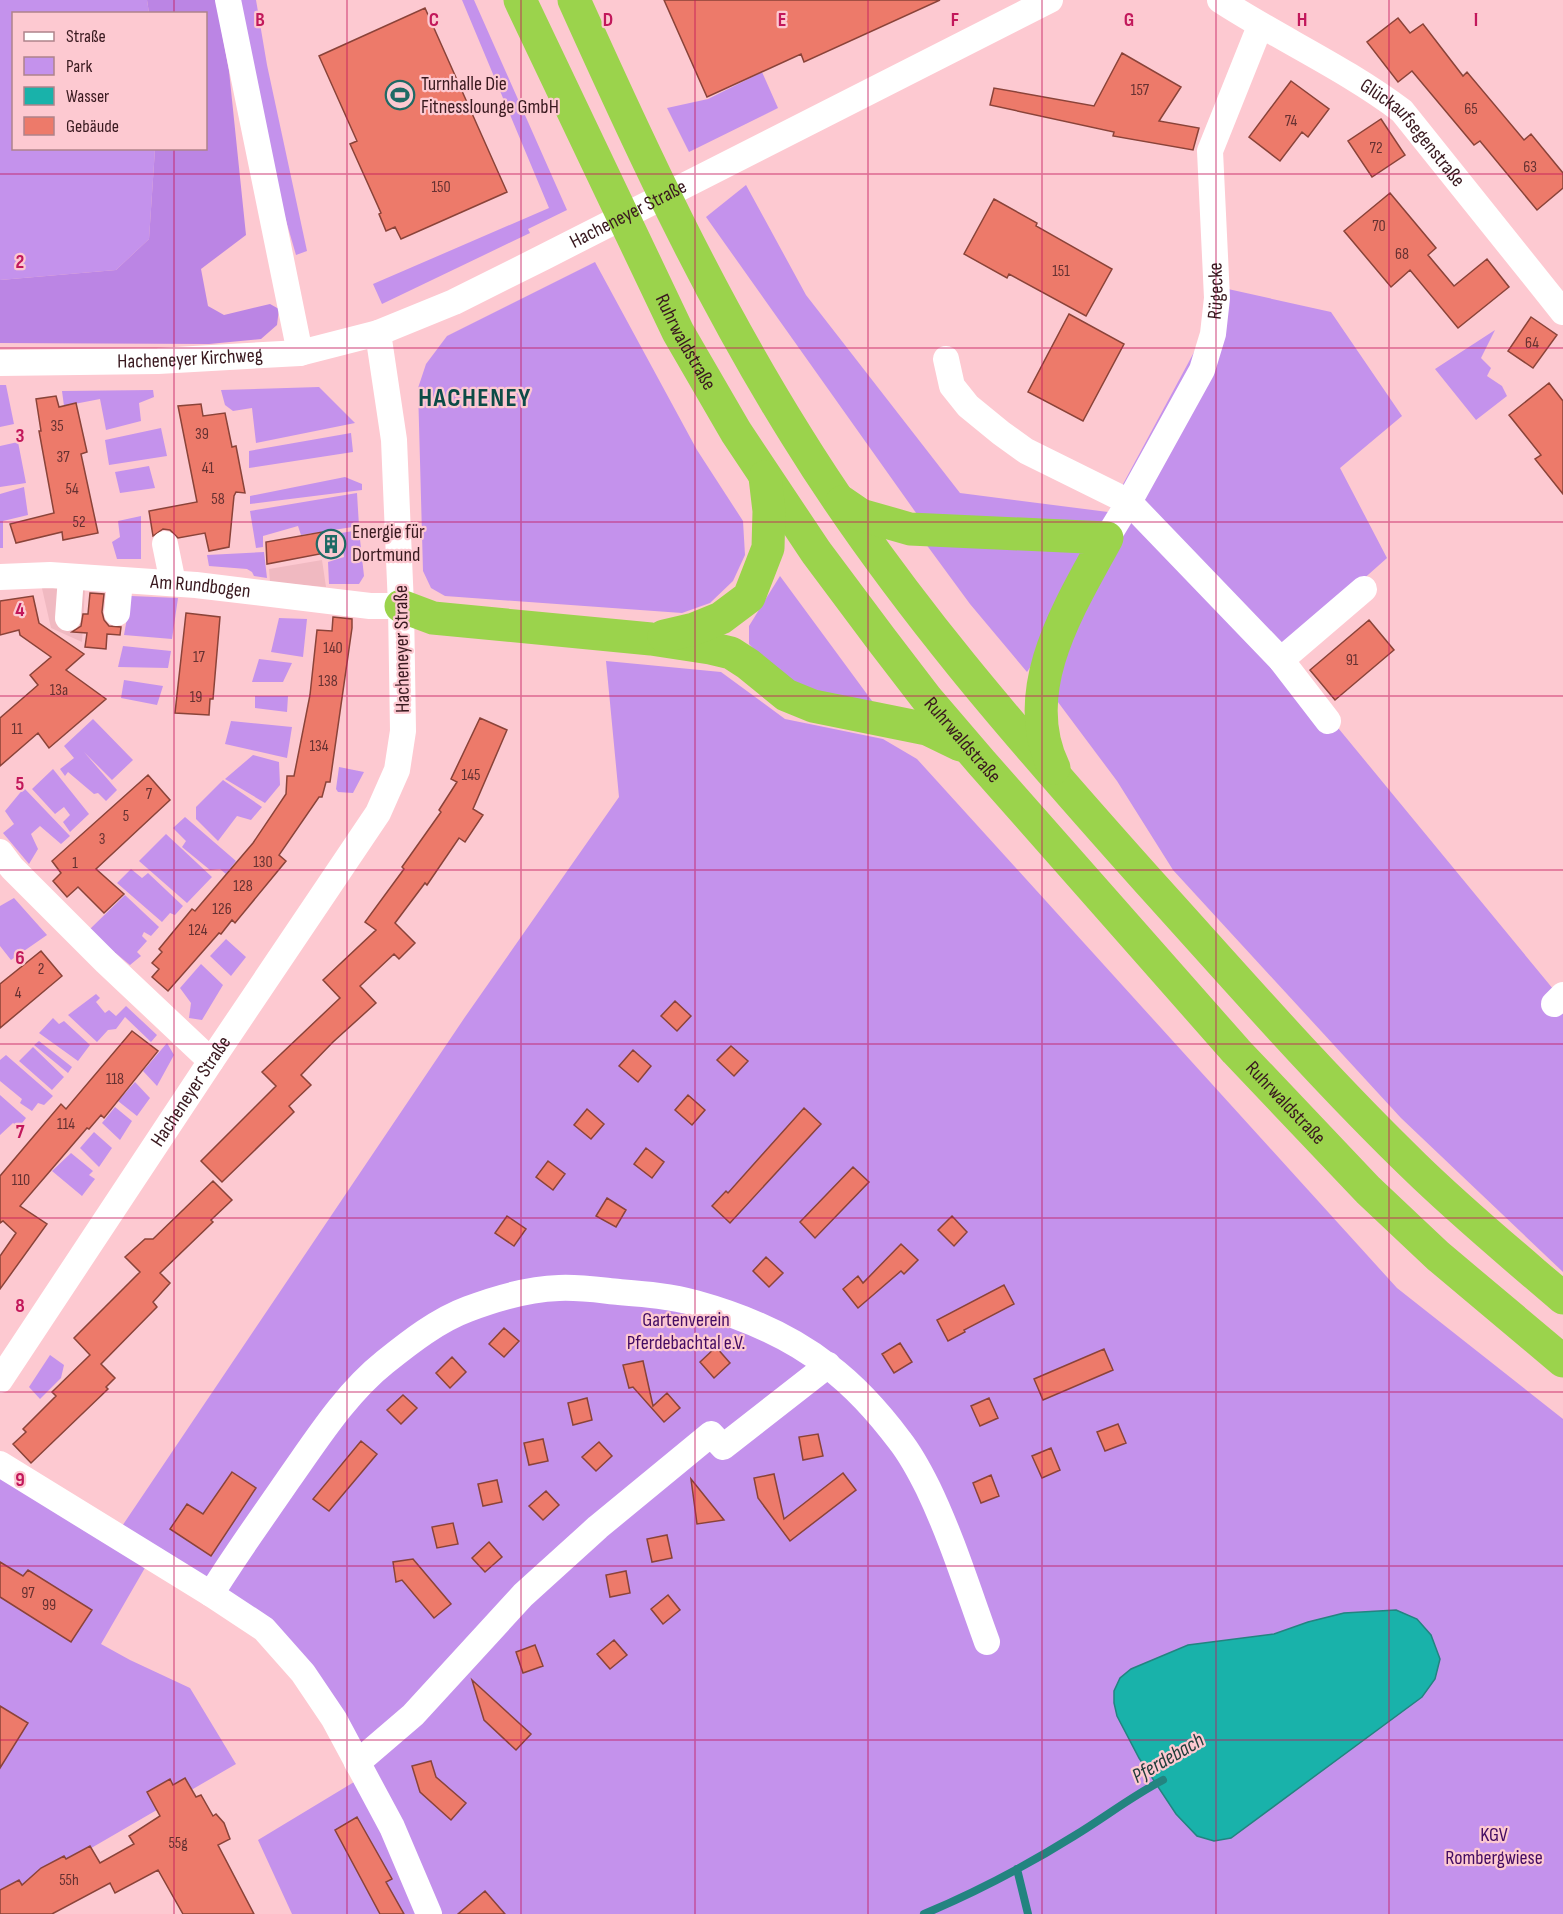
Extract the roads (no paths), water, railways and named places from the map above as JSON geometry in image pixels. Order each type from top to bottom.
[{"type":"highway","name":"Ruhrwaldstraße","points":[[520,0],[678,332],[736,432],[816,552],[881,639],[927,699],[981,762],[1236,1051],[1368,1190],[1438,1256],[1563,1361]]},
{"type":"highway","points":[[574,0],[677,224],[758,371],[837,498],[916,610],[1006,721],[1277,1024],[1414,1167],[1563,1298]]},
{"type":"highway","points":[[651,639],[694,629],[721,618],[749,597],[768,548],[769,511],[764,474]]},
{"type":"highway","points":[[837,498],[861,515],[910,530],[1107,538],[1063,623],[1053,646],[1042,687],[1041,727],[1044,746],[1063,786]]},
{"type":"highway","points":[[401,606],[433,618],[651,639],[731,653],[786,695],[813,706],[927,729],[958,743],[981,762]]},
{"type":"street","points":[[228,0],[300,353]]},
{"type":"street","name":"Hacheneyer Straße","points":[[0,1380],[378,813],[397,770],[403,731],[401,606],[394,440],[378,333],[453,302],[544,257],[1050,0]]},
{"type":"street","name":"Glückaufsegenstraße","points":[[1220,0],[1260,26],[1371,88],[1402,111],[1563,312]]},
{"type":"street","name":"Rügecke","points":[[1107,538],[1202,370],[1213,334],[1217,298],[1210,151],[1260,26]]},
{"type":"street","name":"Hacheneyer Kirchweg","points":[[0,363],[158,361],[300,353],[378,333]]},
{"type":"street","points":[[946,359],[952,386],[968,406],[1001,433],[1026,451],[1129,502],[1281,660],[1328,721]]},
{"type":"street","points":[[165,544],[172,583]]},
{"type":"street","name":"Am Rundbogen","points":[[0,577],[41,575],[172,583],[370,606],[401,606]]},
{"type":"street","points":[[68,618],[71,577]]},
{"type":"street","points":[[117,613],[120,580]]},
{"type":"street","points":[[1281,660],[1364,589]]},
{"type":"street","points":[[0,852],[12,868],[106,962],[211,1061]]},
{"type":"street","points":[[211,1594],[233,1558],[309,1450],[335,1414],[366,1379],[411,1342],[437,1324],[465,1310],[525,1292],[559,1288],[634,1293],[693,1302],[752,1322],[785,1338],[828,1365],[868,1401],[903,1443],[939,1510],[958,1556],[987,1642]]},
{"type":"street","points":[[357,1763],[413,1715],[523,1595],[598,1527],[711,1434],[723,1447],[828,1365]]},
{"type":"street","points":[[0,1464],[264,1629],[303,1673],[334,1719],[392,1827],[429,1914]]},
{"type":"water","points":[[1396,1610],[1417,1619],[1431,1635],[1440,1659],[1435,1679],[1422,1697],[1231,1838],[1214,1841],[1197,1836],[1176,1814],[1139,1758],[1117,1716],[1114,1691],[1120,1678],[1131,1669],[1188,1645],[1274,1634],[1344,1613]]},
{"type":"waterway","name":"Pferdebach","points":[[924,1914],[982,1888],[1038,1858],[1163,1780]]},
{"type":"waterway","points":[[1017,1869],[1028,1914]]},
{"type":"place","name":"Turnhalle Die Fitnesslounge GmbH","points":[[400,95]]},
{"type":"place","name":"Energie für Dortmund","points":[[331,544]]},
{"type":"district","name":"HACHENEY","points":[[475,398]]},
{"type":"park label","name":"Gartenverein Pferdebachtal e.V.","points":[[686,1332]]},
{"type":"park label","name":"KGV Rombergwiese","points":[[1494,1846]]}]
